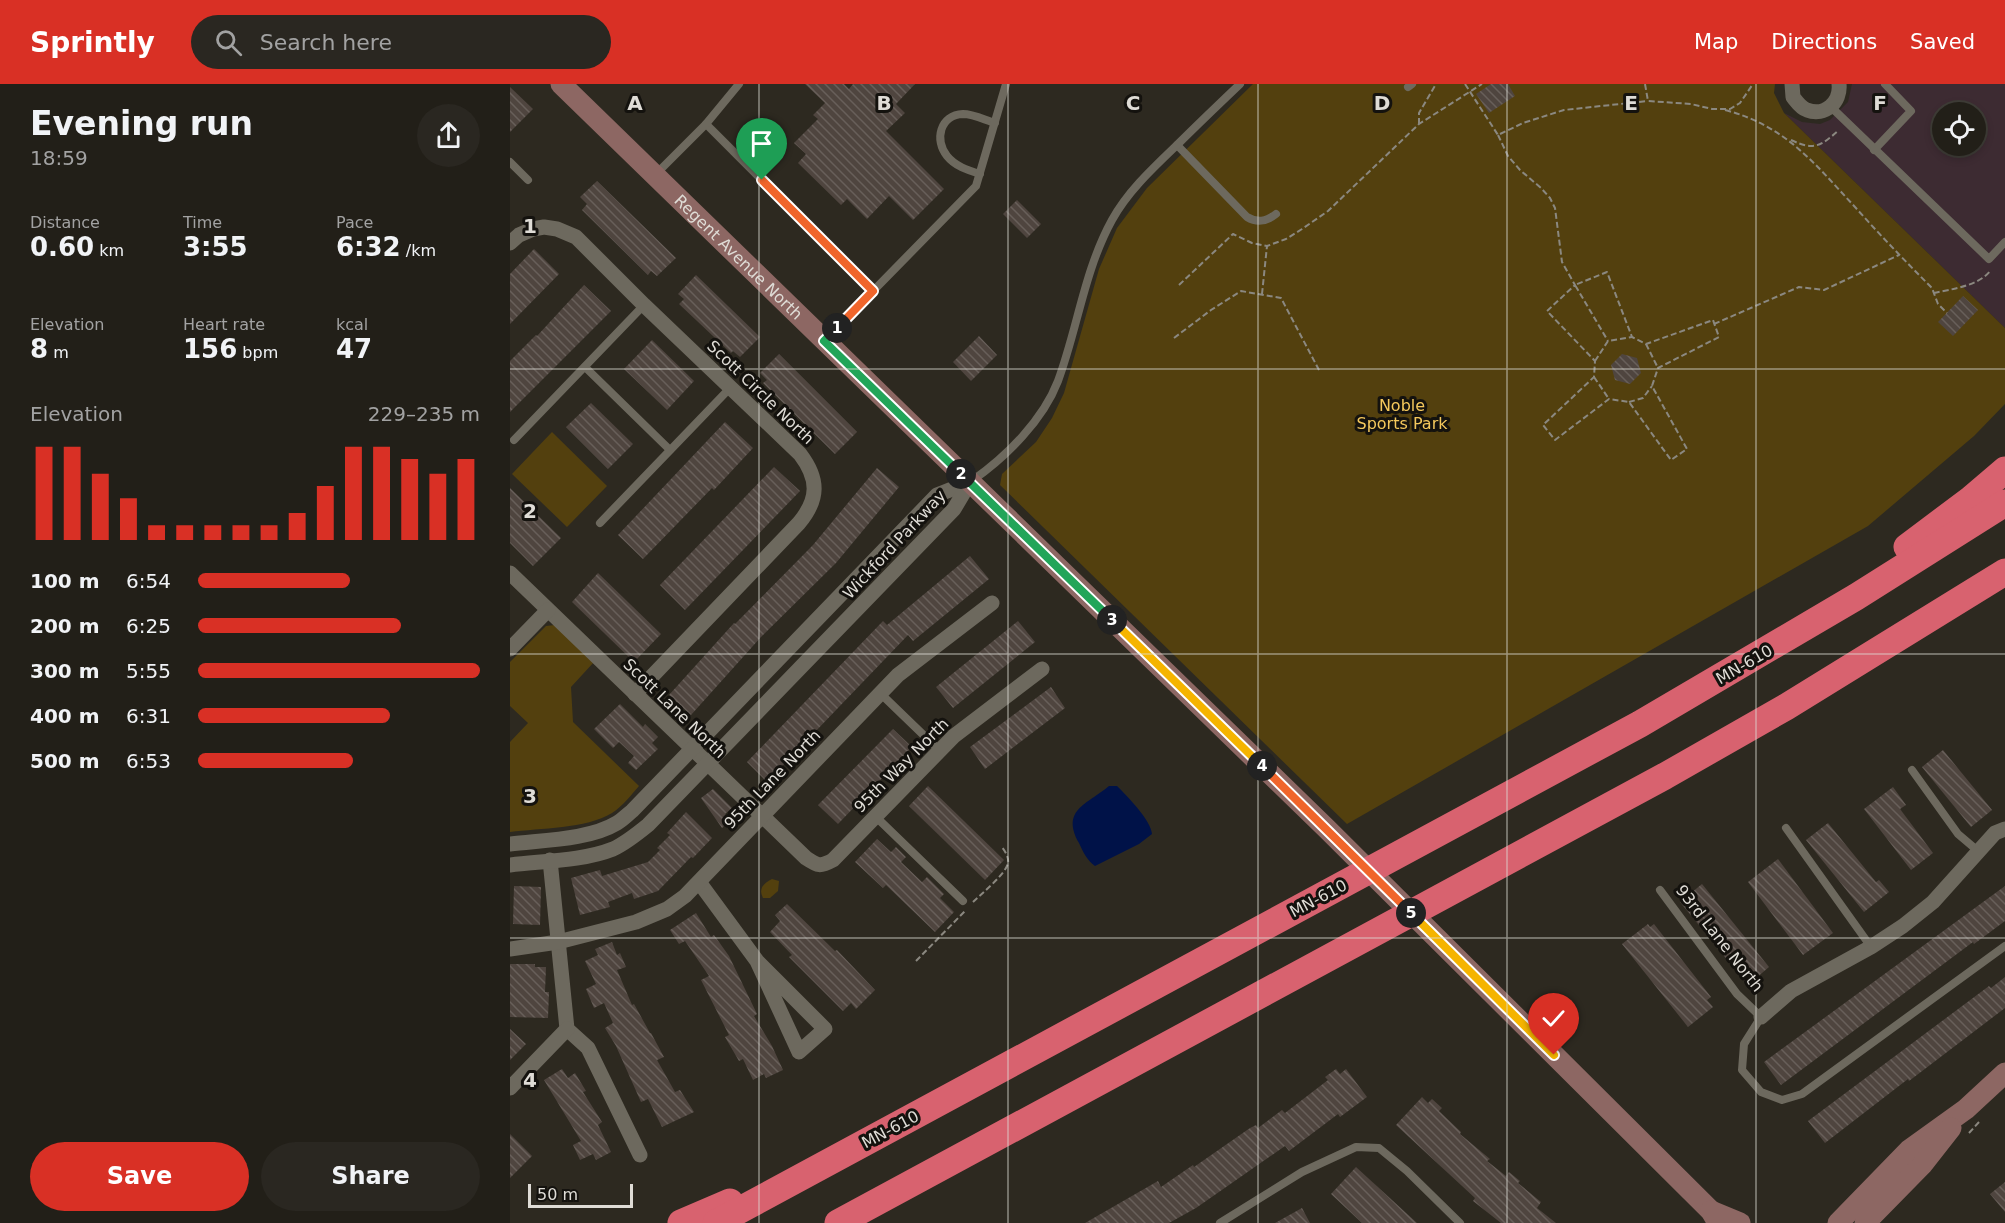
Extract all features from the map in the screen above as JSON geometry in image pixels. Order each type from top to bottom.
[{"type":"highway","points":[[1640,724],[1896,555],[1971,499],[2005,470]]},
{"type":"highway","name":"MN-610","points":[[716,1223],[1640,724],[1856,597],[2005,503]]},
{"type":"highway","points":[[838,1223],[1665,776],[1786,707],[2005,572]]},
{"type":"highway","points":[[1786,707],[1888,660],[2005,595]]},
{"type":"highway","points":[[863,1223],[1029,1120]]},
{"type":"highway","points":[[681,1223],[858,1146]]},
{"type":"street","name":"Regent Avenue North","points":[[561,84],[1327,829],[1714,1217],[1740,1223]]},
{"type":"street","points":[[1792,84],[1793,97],[1805,109],[1813,112],[1831,107],[1837,99],[1839,84]]},
{"type":"street","name":"Scott Circle North","points":[[510,243],[519,235],[544,227],[567,232],[576,237],[801,454],[814,477],[815,490],[807,514],[635,694]]},
{"type":"street","name":"Wickford Parkway","points":[[510,844],[585,835],[618,823],[937,495],[969,482]]},
{"type":"street","name":"Wickford Parkway","points":[[510,865],[592,855],[613,849],[648,825],[954,509],[969,482]]},
{"type":"street","name":"Scott Lane North","points":[[510,573],[762,817],[817,866]]},
{"type":"street","name":"95th Lane North","points":[[510,949],[558,942],[636,922],[654,916],[685,896],[898,675],[992,603]]},
{"type":"street","points":[[510,649],[548,610]]},
{"type":"street","name":"95th Way North","points":[[817,866],[833,860],[954,736],[1042,669]]},
{"type":"street","name":"93rd Lane North","points":[[1761,1017],[1791,991],[1871,947],[1903,926],[1934,902],[1995,833],[2005,829]]},
{"type":"street","points":[[550,860],[567,1029],[588,1048],[640,1155]]},
{"type":"street","points":[[699,882],[757,961],[799,1052],[825,1029],[757,961]]},
{"type":"street","points":[[510,1088],[567,1029]]},
{"type":"street","points":[[1838,1223],[1909,1150],[1966,1109],[2005,1073]]},
{"type":"street","points":[[1865,1223],[1922,1165],[1966,1109]]},
{"type":"lane","points":[[655,175],[706,124],[739,84]]},
{"type":"lane","points":[[824,341],[976,186],[1006,84]]},
{"type":"lane","points":[[969,482],[1005,453],[1044,408],[1057,383],[1088,273],[1099,244],[1113,218],[1149,171],[1240,84]]},
{"type":"lane","points":[[1874,150],[1911,111],[1884,84]]},
{"type":"lane","points":[[1831,107],[1989,259],[2005,242]]},
{"type":"lane","points":[[980,174],[962,168],[948,157],[940,146],[939,135],[943,124],[954,116],[965,114],[995,123]]},
{"type":"lane","points":[[706,124],[873,291]]},
{"type":"lane","points":[[1177,145],[1247,217],[1260,222],[1276,214]]},
{"type":"lane","points":[[510,162],[528,180]]},
{"type":"lane","points":[[514,440],[644,305]]},
{"type":"lane","points":[[585,367],[670,450]]},
{"type":"lane","points":[[600,523],[731,387]]},
{"type":"lane","points":[[880,693],[939,750]]},
{"type":"lane","points":[[1912,770],[1958,834],[1978,851]]},
{"type":"lane","points":[[875,816],[963,901]]},
{"type":"lane","points":[[1786,828],[1871,947]]},
{"type":"lane","name":"93rd Lane North","points":[[1660,890],[1737,994],[1761,1017]]},
{"type":"lane","points":[[1761,1017],[1744,1044],[1742,1070],[1761,1092],[1782,1100],[1802,1094],[2005,946]]},
{"type":"lane","points":[[1220,1223],[1302,1172],[1356,1147],[1379,1148],[1407,1171],[1460,1223]]},
{"type":"path","points":[[1419,124],[1419,113],[1436,84]]},
{"type":"path","points":[[1465,84],[1498,135],[1508,156],[1550,198],[1555,208],[1562,262],[1608,341]]},
{"type":"path","points":[[1179,285],[1233,234],[1252,243],[1267,246],[1286,239],[1328,211],[1419,124],[1482,84]]},
{"type":"path","points":[[1645,84],[1648,101]]},
{"type":"path","points":[[1725,110],[1740,103],[1753,84]]},
{"type":"path","points":[[1498,135],[1539,116],[1564,110],[1648,101],[1691,104],[1725,110],[1754,119],[1805,146],[1824,143],[1846,123]]},
{"type":"path","points":[[1786,137],[1803,150],[1932,288],[1938,304],[1947,312]]},
{"type":"path","points":[[1262,294],[1267,246]]},
{"type":"path","points":[[1714,324],[1799,287],[1824,290],[1899,255]]},
{"type":"path","points":[[1934,293],[1969,285],[1986,276],[1994,266],[1992,255]]},
{"type":"path","points":[[1595,361],[1547,311],[1575,285],[1607,273],[1632,337]]},
{"type":"path","points":[[1174,338],[1210,310],[1241,291],[1281,298],[1319,370]]},
{"type":"path","points":[[1594,377],[1543,425],[1555,440],[1609,399],[1629,402],[1643,398],[1652,386],[1658,368],[1719,337],[1713,320],[1646,344]]},
{"type":"path","points":[[1609,399],[1594,377],[1595,361],[1608,341],[1632,337],[1646,344],[1658,368]]},
{"type":"path","points":[[1629,402],[1671,460],[1687,448],[1652,386]]},
{"type":"shaded area","points":[[1852,84],[2005,84],[2005,328],[1784,113],[1802,122],[1820,124],[1830,120],[1848,102]]},
{"type":"shaded area","points":[[1109,786],[1117,786],[1132,802],[1148,822],[1152,834],[1139,844],[1095,866],[1082,850],[1074,832],[1073,823],[1079,809]]},
{"type":"green space","name":"Noble Sports Park","points":[[1253,84],[1775,84],[1774,93],[1784,113],[2005,328],[2005,404],[1974,436],[1868,526],[1347,824],[1000,485],[1002,474],[1036,442],[1052,418],[1064,393],[1099,269],[1117,228],[1147,188]]},
{"type":"green space","points":[[552,432],[607,486],[567,527],[512,474]]},
{"type":"green space","points":[[555,625],[594,662],[571,687],[573,722],[639,786],[620,807],[601,818],[576,825],[510,832],[510,742],[528,723],[510,706],[510,662],[546,626]]},
{"type":"green space","points":[[772,879],[779,881],[778,891],[770,898],[763,898],[761,891],[763,886]]},
{"type":"building","points":[[805,84],[844,84],[849,89],[853,84],[915,84],[896,104],[905,113],[886,131],[944,189],[913,220],[889,196],[867,219],[847,199],[841,205],[798,163],[806,154],[794,143],[818,119],[813,115],[825,103]]},
{"type":"building","points":[[1491,84],[1508,84],[1515,96],[1489,113],[1476,94]]},
{"type":"building","points":[[510,87],[533,109],[510,132]]},
{"type":"building","points":[[597,181],[676,258],[657,276],[651,271],[648,275],[582,210],[587,204],[580,197]]},
{"type":"building","points":[[1017,200],[1041,224],[1027,238],[1003,214]]},
{"type":"building","points":[[534,249],[559,274],[510,324],[510,274]]},
{"type":"building","points":[[696,275],[760,337],[740,357],[733,351],[731,353],[679,304],[684,299],[678,294]]},
{"type":"building","points":[[584,285],[611,311],[510,412],[510,361],[537,336]]},
{"type":"building","points":[[1963,296],[1978,310],[1953,336],[1938,322]]},
{"type":"building","points":[[979,336],[997,355],[971,381],[953,362]]},
{"type":"building","points":[[652,340],[694,381],[667,410],[624,369]]},
{"type":"building","points":[[779,354],[857,432],[835,454],[763,383],[767,380],[760,373]]},
{"type":"building","points":[[1622,354],[1637,358],[1641,373],[1630,384],[1615,380],[1611,365]]},
{"type":"building","points":[[591,403],[633,444],[608,469],[566,427]]},
{"type":"building","points":[[725,422],[753,448],[714,490],[712,488],[643,559],[618,535]]},
{"type":"building","points":[[774,467],[800,491],[685,610],[660,585]]},
{"type":"building","points":[[877,468],[899,487],[836,563],[761,637],[691,715],[669,695],[734,623],[813,545]]},
{"type":"building","points":[[510,488],[561,538],[533,566],[510,543]]},
{"type":"building","points":[[970,556],[989,579],[913,641],[908,635],[767,782],[747,762],[883,621],[887,625]]},
{"type":"building","points":[[598,573],[661,634],[634,662],[572,602]]},
{"type":"building","points":[[1018,621],[1035,642],[953,708],[936,687]]},
{"type":"building","points":[[1051,687],[1065,708],[985,769],[970,747]]},
{"type":"building","points":[[620,704],[643,727],[645,724],[658,737],[652,743],[658,749],[636,770],[628,763],[634,756],[619,742],[613,748],[594,729]]},
{"type":"building","points":[[893,729],[912,747],[838,824],[818,805]]},
{"type":"building","points":[[1943,750],[1992,810],[1971,827],[1922,767]]},
{"type":"building","points":[[928,786],[1004,860],[985,880],[909,806]]},
{"type":"building","points":[[1893,787],[1906,805],[1900,809],[1933,853],[1911,870],[1864,809]]},
{"type":"building","points":[[713,789],[732,808],[725,814],[731,819],[722,828],[701,798]]},
{"type":"building","points":[[686,812],[712,838],[693,858],[691,857],[658,891],[634,899],[632,893],[608,902],[610,907],[580,915],[571,878],[600,870],[602,876],[648,862],[660,850],[657,848],[670,835],[667,833]]},
{"type":"building","points":[[1828,823],[1876,882],[1879,880],[1889,892],[1864,912],[1806,840]]},
{"type":"building","points":[[877,839],[891,852],[896,847],[906,857],[901,862],[922,882],[927,877],[944,894],[940,898],[954,912],[935,932],[886,885],[883,888],[855,862]]},
{"type":"building","points":[[1778,859],[1833,933],[1803,955],[1748,882]]},
{"type":"building","points":[[1702,884],[1769,967],[1748,985],[1680,902]]},
{"type":"building","points":[[514,886],[541,887],[540,925],[513,924]]},
{"type":"building","points":[[2005,886],[2005,921],[1974,944],[1973,942],[1781,1085],[1764,1062]]},
{"type":"building","points":[[787,904],[835,951],[837,950],[875,990],[856,1009],[851,1003],[843,1011],[789,957],[792,955],[770,932],[780,921],[775,915]]},
{"type":"building","points":[[696,913],[711,937],[714,935],[729,956],[757,1014],[754,1016],[783,1070],[766,1078],[764,1074],[753,1080],[743,1059],[739,1061],[725,1037],[729,1035],[701,980],[709,976],[685,941],[679,944],[670,930]]},
{"type":"building","points":[[1648,924],[1650,927],[1654,924],[1711,997],[1707,1000],[1713,1007],[1688,1027],[1622,944]]},
{"type":"building","points":[[612,942],[617,955],[620,953],[626,967],[617,970],[632,1005],[634,1004],[664,1057],[657,1060],[675,1092],[680,1090],[694,1112],[662,1127],[648,1099],[641,1102],[616,1046],[605,1028],[613,1023],[604,1003],[594,1008],[586,989],[596,984],[585,961],[598,955],[595,949]]},
{"type":"building","points":[[510,964],[535,964],[535,967],[546,967],[545,992],[549,992],[548,1018],[510,1017]]},
{"type":"building","points":[[2005,977],[2005,1008],[1825,1143],[1808,1121],[1989,986],[1991,988]]},
{"type":"building","points":[[510,1029],[526,1044],[510,1060]]},
{"type":"building","points":[[562,1069],[568,1078],[575,1073],[586,1091],[583,1092],[602,1122],[598,1125],[611,1152],[596,1160],[593,1154],[580,1160],[573,1145],[581,1141],[544,1080]]},
{"type":"building","points":[[1336,1069],[1340,1074],[1346,1069],[1367,1097],[1340,1117],[1338,1114],[1289,1151],[1285,1146],[1196,1208],[1169,1223],[1085,1223],[1158,1181],[1161,1187],[1250,1128],[1256,1125],[1258,1128],[1282,1110],[1285,1113],[1328,1080],[1325,1077]]},
{"type":"building","points":[[1422,1097],[1428,1103],[1432,1099],[1442,1108],[1439,1111],[1461,1132],[1460,1134],[1490,1159],[1487,1161],[1506,1176],[1509,1172],[1520,1181],[1518,1183],[1541,1202],[1537,1208],[1556,1223],[1501,1223],[1473,1201],[1475,1198],[1396,1125]]},
{"type":"building","points":[[510,1134],[532,1156],[510,1178]]},
{"type":"building","points":[[1356,1167],[1417,1223],[1362,1223],[1331,1194]]},
{"type":"building","points":[[2005,1182],[2005,1212],[1990,1194]]},
{"type":"building","points":[[1302,1208],[1310,1223],[1275,1223]]},
{"type":"route","points":[[762,180],[873,291],[824,341],[1327,829],[1554,1055]]}]
